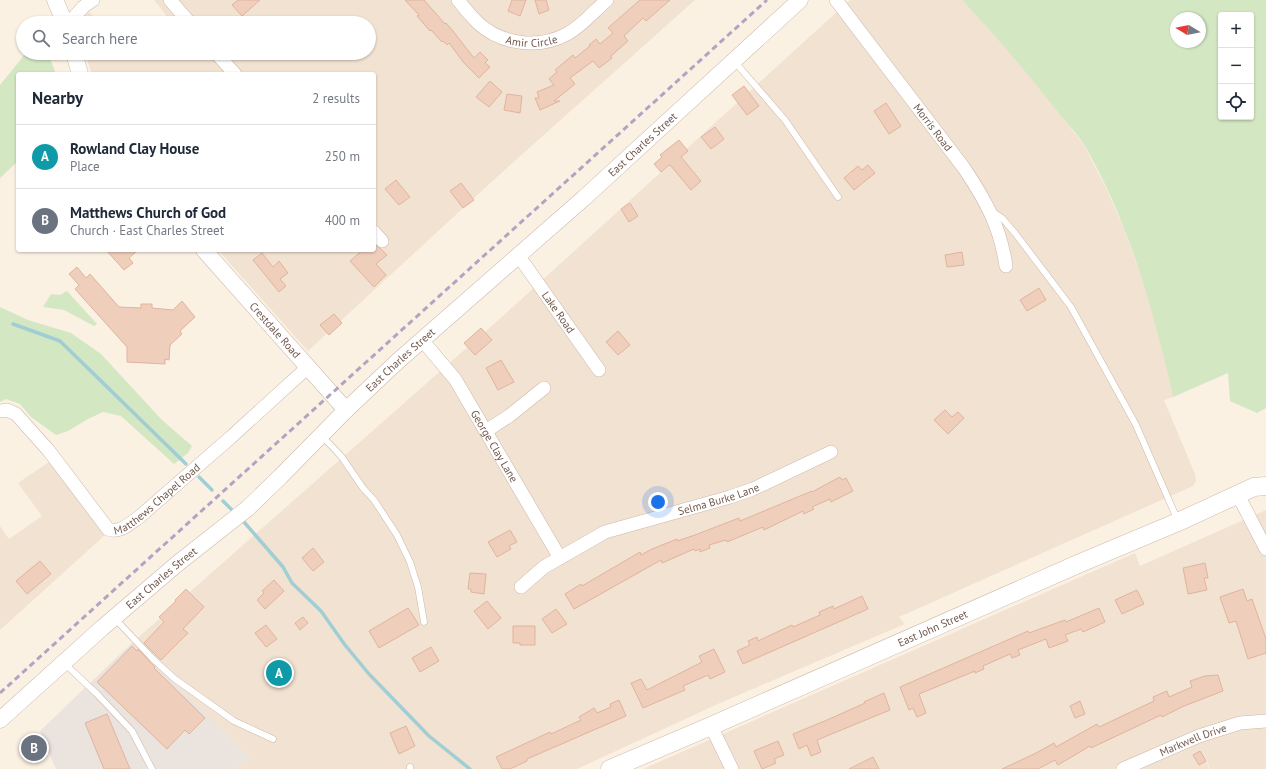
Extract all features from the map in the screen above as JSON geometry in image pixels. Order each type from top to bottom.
[{"type":"main road","name":"East John Street","points":[[610,769],[1078,564],[1178,522],[1262,483]]},
{"type":"street","points":[[56,0],[62,16]]},
{"type":"street","points":[[75,16],[82,7],[93,0]]},
{"type":"street","points":[[170,0],[184,16]]},
{"type":"street","name":"Amir Circle","points":[[458,0],[479,24],[489,31],[511,42],[525,44],[548,41],[568,33],[607,0]]},
{"type":"street","name":"East Charles Street","points":[[0,720],[115,617],[177,564],[248,508],[346,410],[422,340],[590,192],[800,0]]},
{"type":"street","name":"Morris Road","points":[[836,0],[964,168],[982,195],[998,228],[1006,266]]},
{"type":"street","points":[[76,60],[79,72]]},
{"type":"street","points":[[222,60],[233,72]]},
{"type":"street","name":"Crestdale Road","points":[[206,252],[346,410]]},
{"type":"street","name":"Lake Road","points":[[518,255],[599,370]]},
{"type":"street","name":"George Clay Lane","points":[[422,340],[455,379],[560,558]]},
{"type":"street","name":"Matthews Chapel Road","points":[[0,411],[7,410],[16,414],[49,451],[108,529],[112,531],[125,527],[138,518],[230,438],[308,367]]},
{"type":"street","points":[[486,431],[509,416],[544,388]]},
{"type":"street","name":"Selma Burke Lane","points":[[521,587],[544,567],[605,532],[617,527],[730,497],[831,452]]},
{"type":"street","points":[[1238,495],[1266,550]]},
{"type":"street","name":"Markwell Drive","points":[[1123,769],[1199,736],[1240,723],[1266,721]]},
{"type":"street","points":[[711,726],[732,769]]},
{"type":"lane","points":[[734,61],[785,120],[838,198]]},
{"type":"lane","points":[[989,209],[1002,218],[1015,233],[1071,307],[1136,425],[1178,522]]},
{"type":"lane","points":[[321,435],[341,456],[363,488],[374,500],[397,535],[410,562],[418,587],[424,622]]},
{"type":"lane","points":[[115,617],[153,659],[175,679],[234,721],[273,739]]},
{"type":"lane","points":[[64,663],[97,694],[132,731],[152,769]]},
{"type":"shaded area","points":[[154,0],[695,0],[498,176],[308,351],[220,252],[376,252],[376,72],[91,72],[87,60],[376,60],[376,16],[165,16],[166,15]]},
{"type":"shaded area","points":[[850,0],[962,0],[984,23],[1037,85],[1084,145],[1106,188],[1124,229],[1149,298],[1173,397],[1164,400],[1195,474],[1196,481],[1193,486],[899,617],[905,624],[720,703],[577,769],[231,769],[251,759],[133,642],[504,315]]},
{"type":"shaded area","points":[[89,12],[93,16],[84,16]]},
{"type":"shaded area","points":[[52,460],[105,535],[0,630],[0,526],[9,539],[42,516],[18,483]]},
{"type":"shaded area","points":[[1266,510],[1266,769],[1210,769],[1203,750],[1209,769],[643,769],[1135,553],[1140,566]]},
{"type":"shaded area","points":[[133,642],[251,759],[231,769],[56,769],[40,731]]},
{"type":"green space","points":[[962,0],[1266,0],[1266,408],[1257,413],[1230,401],[1228,373],[1173,397],[1166,365],[1138,268],[1115,206],[1101,175],[1078,136],[997,39]]},
{"type":"green space","points":[[20,60],[51,60],[55,72],[16,72],[16,163],[0,178],[0,85]]},
{"type":"green space","points":[[67,291],[97,324],[94,326],[64,310],[43,307],[51,294],[60,295]]},
{"type":"green space","points":[[0,307],[28,320],[71,333],[101,354],[162,420],[192,446],[188,453],[174,464],[121,416],[103,412],[68,431],[56,435],[31,417],[20,404],[6,399],[0,402]]},
{"type":"building","points":[[238,0],[260,0],[242,16],[232,5]]},
{"type":"building","points":[[405,0],[424,0],[453,31],[474,58],[480,52],[488,60],[485,63],[490,67],[479,78],[464,63],[449,43],[447,45],[443,41],[442,42],[431,30],[430,31],[417,16],[419,15]]},
{"type":"building","points":[[512,0],[526,0],[520,16],[508,11]]},
{"type":"building","points":[[535,0],[546,0],[549,10],[539,14]]},
{"type":"building","points":[[640,0],[670,0],[646,21],[643,18],[624,36],[628,41],[611,56],[612,58],[599,68],[593,61],[570,78],[575,84],[554,101],[560,101],[540,110],[535,98],[539,98],[537,92],[554,85],[549,79],[557,72],[555,70],[573,55],[575,58],[596,39],[600,44],[613,33],[608,28]]},
{"type":"building","points":[[490,81],[502,92],[489,107],[476,97]]},
{"type":"building","points":[[744,86],[759,106],[747,115],[732,95]]},
{"type":"building","points":[[507,94],[522,96],[520,113],[504,110]]},
{"type":"building","points":[[886,103],[901,126],[889,134],[874,111]]},
{"type":"building","points":[[715,127],[724,139],[711,149],[701,137]]},
{"type":"building","points":[[679,140],[688,151],[681,157],[701,181],[691,190],[671,166],[669,165],[661,172],[654,164],[662,157],[660,155]]},
{"type":"building","points":[[868,165],[875,173],[854,190],[844,178],[858,166],[862,170]]},
{"type":"building","points":[[396,180],[410,197],[399,205],[385,189]]},
{"type":"building","points":[[461,183],[474,200],[463,208],[450,191]]},
{"type":"building","points":[[630,203],[638,216],[629,222],[621,209]]},
{"type":"building","points":[[376,245],[387,255],[376,264],[386,275],[374,287],[350,261],[361,252],[376,252]]},
{"type":"building","points":[[108,252],[136,252],[129,258],[133,263],[124,270]]},
{"type":"building","points":[[962,252],[964,265],[947,267],[945,255]]},
{"type":"building","points":[[262,253],[273,267],[279,261],[288,273],[280,279],[286,286],[279,292],[253,260]]},
{"type":"building","points":[[77,267],[86,278],[90,274],[119,307],[141,308],[141,304],[152,304],[152,308],[173,310],[182,301],[195,317],[180,331],[182,334],[170,345],[169,360],[165,359],[165,364],[127,362],[127,347],[75,289],[79,285],[69,274]]},
{"type":"building","points":[[1039,288],[1046,300],[1027,311],[1020,300]]},
{"type":"building","points":[[334,314],[342,323],[329,335],[320,325]]},
{"type":"building","points":[[481,328],[492,340],[475,355],[464,343]]},
{"type":"building","points":[[618,331],[630,345],[618,355],[606,342]]},
{"type":"building","points":[[501,360],[514,382],[498,390],[486,368]]},
{"type":"building","points":[[945,410],[952,417],[958,412],[964,418],[948,434],[934,420]]},
{"type":"building","points":[[840,477],[842,480],[846,478],[853,491],[831,502],[830,499],[812,507],[814,509],[804,514],[803,511],[764,530],[763,527],[727,542],[726,540],[709,545],[710,548],[700,552],[700,549],[695,551],[694,549],[662,563],[661,560],[574,609],[565,594],[581,584],[582,586],[640,552],[641,555],[677,539],[677,541],[739,518],[740,521],[812,492]]},
{"type":"building","points":[[510,530],[517,542],[509,546],[511,549],[497,557],[488,542]]},
{"type":"building","points":[[313,548],[324,562],[313,571],[302,558]]},
{"type":"building","points":[[40,561],[51,574],[27,594],[16,581]]},
{"type":"building","points":[[1205,563],[1208,578],[1204,578],[1207,590],[1188,594],[1183,568]]},
{"type":"building","points":[[470,573],[486,574],[484,594],[471,592],[471,589],[468,589]]},
{"type":"building","points":[[274,580],[284,591],[265,609],[257,600],[264,593],[262,591]]},
{"type":"building","points":[[186,589],[204,607],[183,629],[188,633],[161,660],[144,643],[164,622],[159,617]]},
{"type":"building","points":[[1243,589],[1247,601],[1252,599],[1266,639],[1266,653],[1248,659],[1236,621],[1229,623],[1220,597]]},
{"type":"building","points":[[1137,590],[1144,604],[1122,614],[1115,600]]},
{"type":"building","points":[[862,596],[868,609],[743,664],[737,651],[750,645],[748,641],[757,637],[758,641],[792,625],[793,627],[820,615],[819,612],[833,606],[834,609]]},
{"type":"building","points":[[487,601],[501,618],[488,629],[474,611]]},
{"type":"building","points":[[408,608],[419,625],[379,648],[369,631]]},
{"type":"building","points":[[1099,608],[1105,622],[1083,632],[1081,629],[1065,635],[1068,641],[1049,648],[1046,639],[1018,650],[1020,655],[1012,658],[1010,654],[983,666],[984,669],[975,673],[975,671],[919,694],[926,713],[917,717],[913,708],[909,710],[900,687],[1028,631],[1029,633],[1065,620],[1066,622]]},
{"type":"building","points":[[556,609],[567,624],[552,633],[542,619]]},
{"type":"building","points":[[303,617],[308,623],[300,630],[295,623]]},
{"type":"building","points":[[266,625],[277,639],[266,647],[255,633]]},
{"type":"building","points":[[513,626],[535,626],[535,645],[520,645],[520,643],[513,643]]},
{"type":"building","points":[[132,646],[137,651],[138,649],[155,667],[154,668],[205,718],[189,734],[185,730],[167,749],[97,682]]},
{"type":"building","points":[[431,647],[439,661],[420,672],[412,658]]},
{"type":"building","points":[[714,649],[725,672],[710,679],[708,675],[683,686],[685,690],[643,708],[631,683],[641,679],[647,690],[702,662],[699,656]]},
{"type":"building","points":[[1218,675],[1223,691],[1184,706],[1162,717],[1161,715],[1091,748],[1090,746],[1058,765],[1055,760],[1038,769],[1002,769],[1054,743],[1056,747],[1097,724],[1099,727],[1154,701],[1153,697],[1167,691],[1169,697],[1192,687],[1190,681],[1205,676]]},
{"type":"building","points":[[884,693],[890,710],[817,740],[821,752],[811,756],[807,745],[799,749],[793,734],[865,703],[864,702]]},
{"type":"building","points":[[619,700],[626,716],[527,759],[527,761],[510,769],[502,769],[496,757],[550,732],[551,734],[581,720],[579,717],[594,708],[597,713],[611,707],[610,704]]},
{"type":"building","points":[[1080,701],[1085,714],[1075,718],[1070,706]]},
{"type":"building","points":[[107,714],[130,769],[104,769],[85,723]]},
{"type":"building","points":[[406,726],[415,746],[399,754],[390,733]]},
{"type":"building","points":[[778,741],[784,755],[774,759],[776,763],[762,769],[754,751]]},
{"type":"building","points":[[1200,751],[1206,761],[1199,765],[1193,755]]},
{"type":"building","points":[[873,757],[879,769],[849,769]]},
{"type":"waterway","points":[[13,324],[60,341],[186,464]]},
{"type":"waterway","points":[[199,477],[212,490]]},
{"type":"waterway","points":[[223,501],[231,509]]},
{"type":"waterway","points":[[244,522],[283,567],[292,583],[321,611],[345,645],[369,674],[429,736],[470,769]]},
{"type":"railway","points":[[0,693],[767,0]]},
{"type":"place","name":"Rowland Clay House","points":[[279,673]]},
{"type":"place","name":"Matthews Church of God","points":[[34,748]]}]
